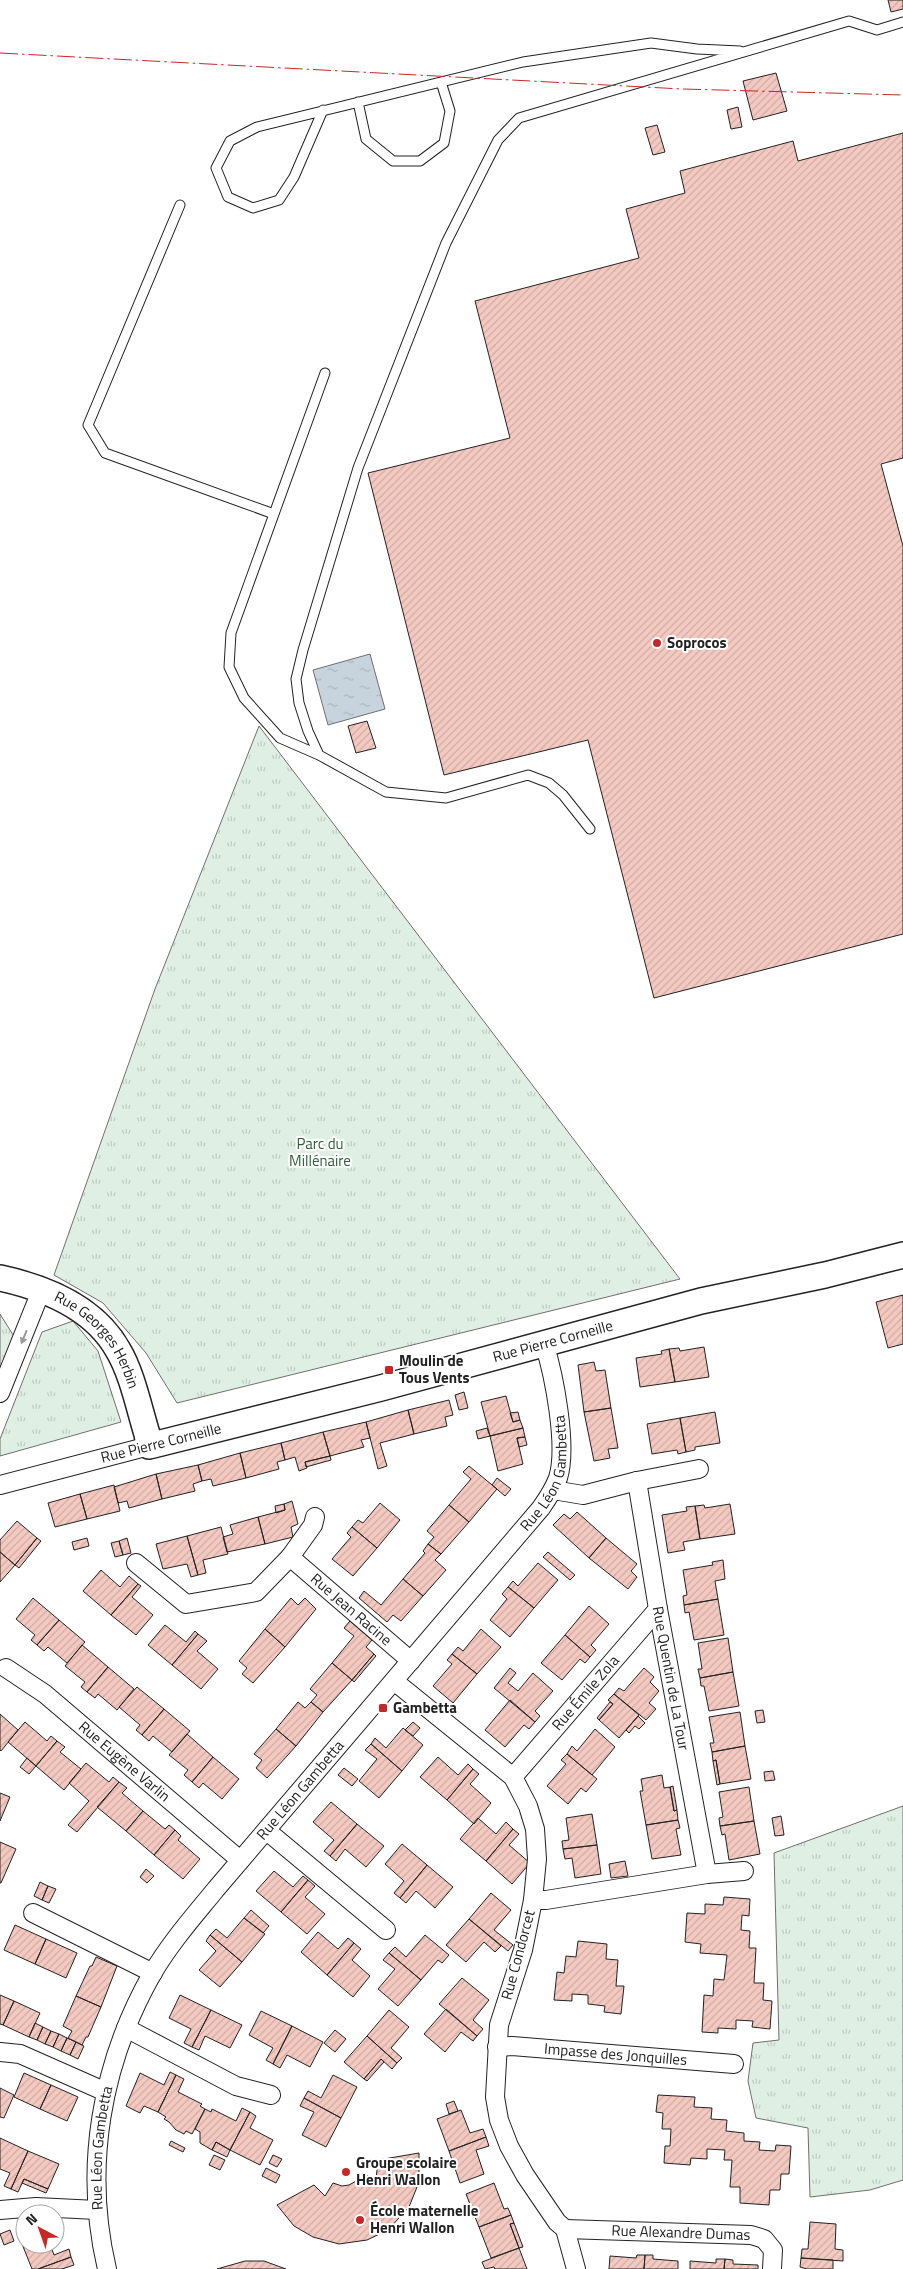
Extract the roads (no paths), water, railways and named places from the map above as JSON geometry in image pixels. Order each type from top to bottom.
[{"type":"street","name":"Rue Pierre Corneille","points":[[0,1485],[388,1386],[702,1301],[825,1275],[903,1255]]},
{"type":"street","name":"Rue Georges Herbin","points":[[0,1278],[41,1291],[79,1307],[101,1325],[119,1351],[147,1434],[148,1446]]},
{"type":"street","points":[[0,1393],[41,1291]]},
{"type":"street","name":"Rue Léon Gambetta","points":[[107,2269],[97,2210],[96,2172],[106,2092],[114,2057],[126,2028],[152,1973],[171,1945],[240,1860],[541,1508],[553,1490],[559,1476],[563,1451],[556,1399],[544,1343]]},
{"type":"street","points":[[553,1490],[583,1494],[699,1469]]},
{"type":"street","name":"Rue Quentin de La Tour","points":[[637,1481],[658,1609],[707,1874]]},
{"type":"street","points":[[136,1563],[186,1604],[256,1592],[290,1557],[313,1526],[316,1517]]},
{"type":"street","name":"Rue Jean Racine","points":[[290,1557],[411,1661]]},
{"type":"street","name":"Rue Émile Zola","points":[[513,1777],[658,1609]]},
{"type":"street","name":"Rue Eugène Varlin","points":[[6,1668],[45,1694],[240,1860]]},
{"type":"street","name":"Rue Condorcet","points":[[394,1681],[513,1777],[528,1806],[535,1829],[537,1859],[533,1900],[523,1950],[499,2025],[496,2097],[499,2120],[509,2146],[525,2175],[557,2222],[565,2229],[576,2269]]},
{"type":"street","points":[[267,1830],[386,1930]]},
{"type":"street","points":[[533,1900],[546,1900],[707,1874],[744,1870]]},
{"type":"street","points":[[33,1913],[152,1973]]},
{"type":"street","points":[[126,2028],[236,2086],[271,2095]]},
{"type":"street","name":"Impasse des Jonquilles","points":[[497,2047],[512,2046],[734,2064]]},
{"type":"street","points":[[0,2052],[20,2054],[106,2092]]},
{"type":"street","points":[[0,2210],[36,2207],[97,2210]]},
{"type":"street","name":"Rue Alexandre Dumas","points":[[565,2229],[751,2235],[764,2239],[773,2250],[772,2269]]},
{"type":"lane","points":[[319,755],[308,731],[299,703],[296,679],[303,650],[358,468],[446,242],[498,140],[519,118],[849,21],[877,30],[903,22]]},
{"type":"lane","points":[[323,110],[294,177],[279,200],[253,208],[228,197],[216,168],[230,141],[257,127],[323,110],[523,62],[651,43],[697,49],[748,51]]},
{"type":"lane","points":[[358,102],[366,139],[393,162],[420,162],[444,143],[450,111],[441,82]]},
{"type":"lane","points":[[180,205],[88,425],[105,454],[274,514]]},
{"type":"lane","points":[[326,373],[231,633],[230,666],[244,698],[280,738],[319,755],[386,792],[446,798],[528,775],[548,783],[563,795],[590,829]]},
{"type":"water","points":[[370,654],[385,709],[328,725],[313,670]]},
{"type":"place","name":"Soprocos","points":[[657,643]]},
{"type":"place","name":"Moulin de Tous Vents","points":[[389,1370]]},
{"type":"place","name":"Gambetta","points":[[383,1708]]},
{"type":"place","name":"Groupe scolaire Henri Wallon","points":[[346,2172]]},
{"type":"place","name":"École maternelle Henri Wallon","points":[[360,2220]]},
{"type":"park label","name":"Parc du Millénaire","points":[[320,1152]]}]
